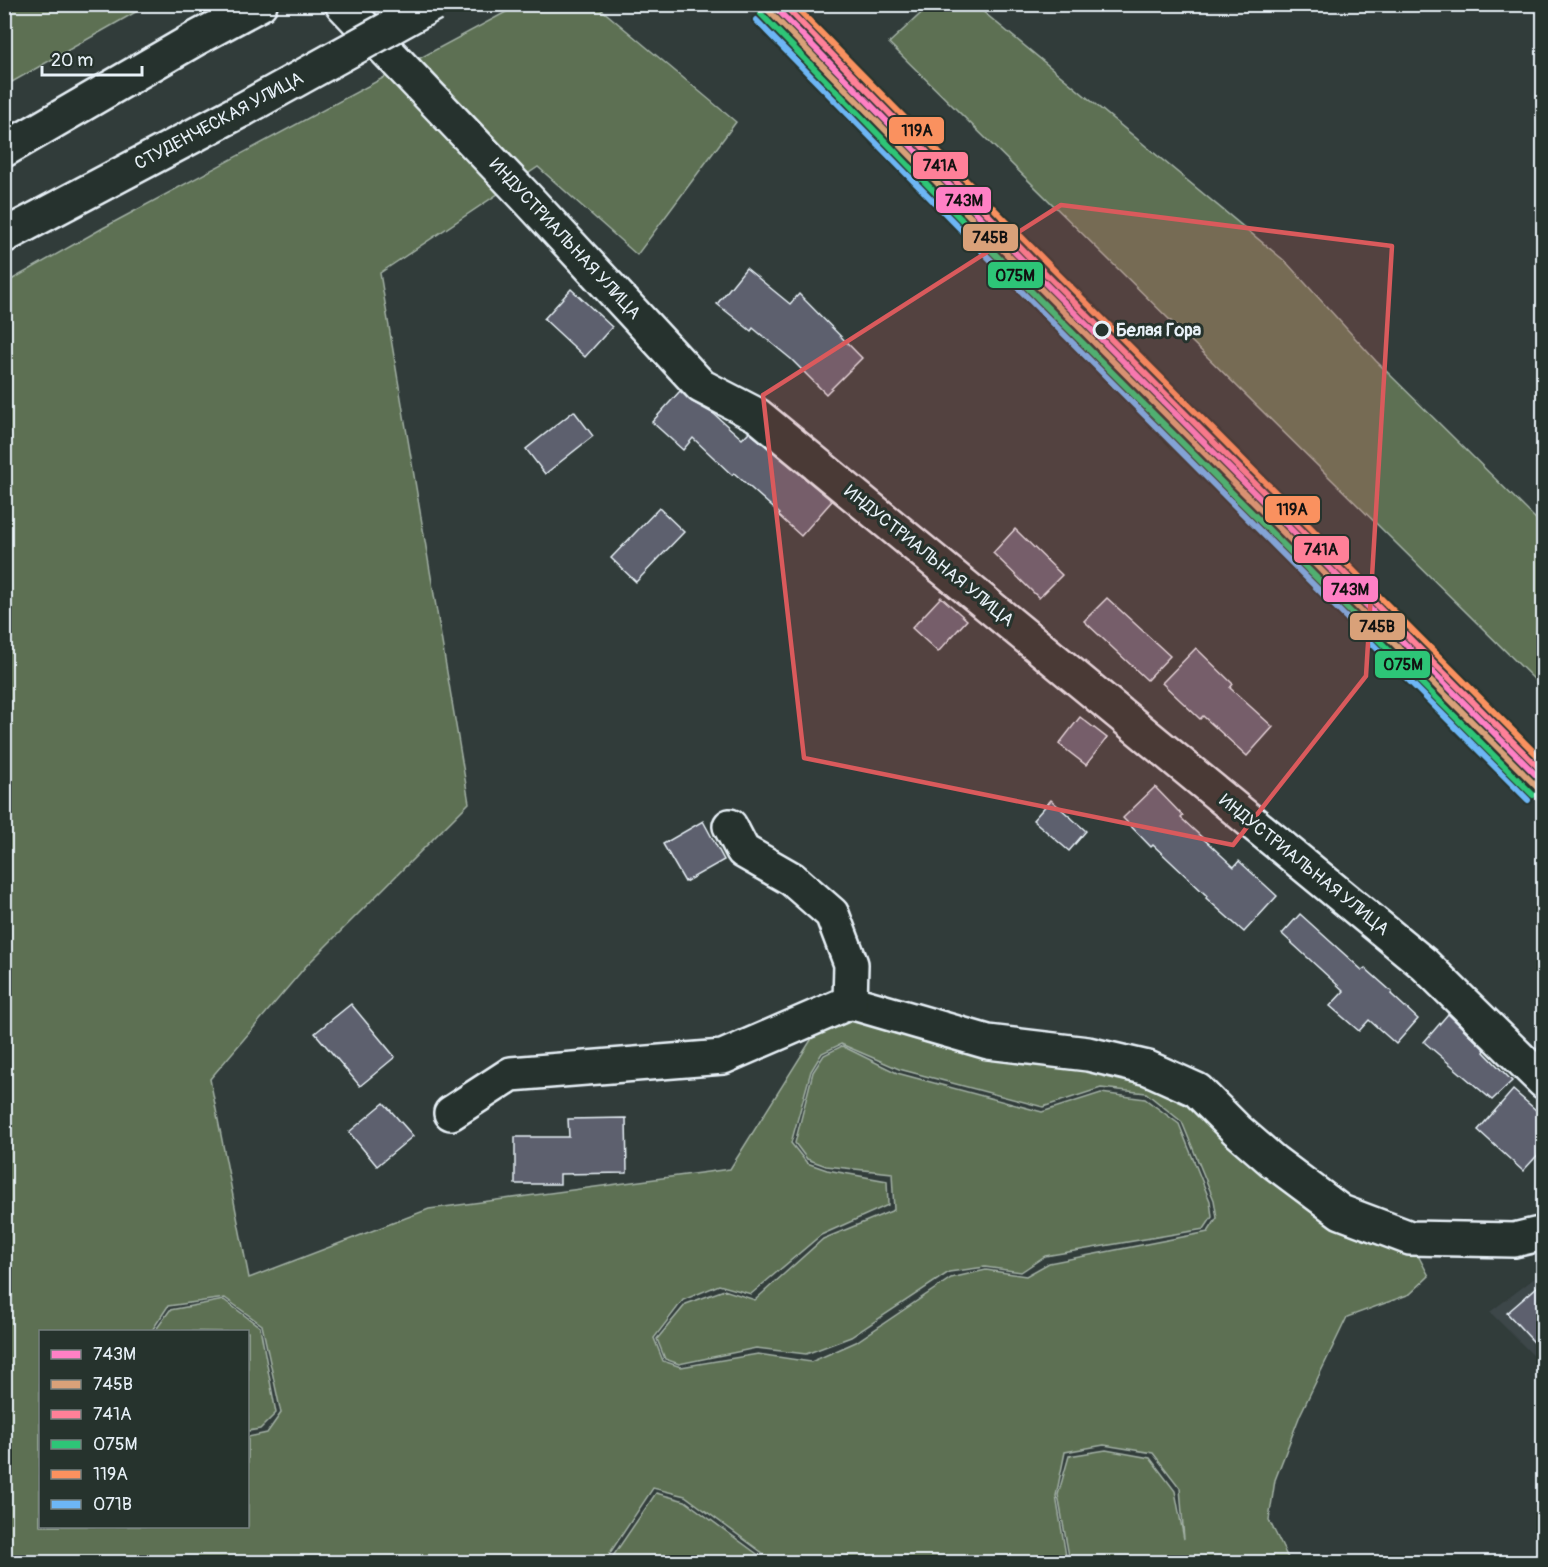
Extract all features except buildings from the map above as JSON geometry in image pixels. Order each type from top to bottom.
[{"type":"street","points":[[4,150],[260,4]]},
{"type":"street","name":"ИНДУСТРИАЛЬНАЯ УЛИЦА","points":[[342,4],[524,195],[701,386],[757,415],[1424,964],[1544,1082]]},
{"type":"street","name":"СТУДЕНЧЕСКАЯ УЛИЦА","points":[[4,236],[242,110],[433,4]]},
{"type":"street","points":[[730,826],[743,851],[792,879],[832,914],[851,964],[850,1002]]},
{"type":"street","points":[[451,1113],[511,1074],[723,1057],[850,1002],[988,1042],[1088,1054],[1148,1068],[1197,1090],[1237,1130],[1274,1162],[1341,1212],[1410,1238],[1514,1240],[1544,1233]]},
{"type":"highlighted area","points":[[1061,205],[1392,246],[1366,676],[1233,845],[804,758],[763,395]]},
{"type":"shaded area","points":[[1543,1272],[1543,1355],[1538,1360],[1490,1312]]},
{"type":"green space","points":[[5,4],[148,4],[148,5],[5,86]]},
{"type":"green space","points":[[519,5],[596,5],[736,122],[637,255],[538,167],[380,273],[469,803],[306,966],[210,1079],[249,1278],[429,1209],[730,1169],[816,1032],[856,1009],[1148,1072],[1414,1248],[1429,1276],[1410,1294],[1347,1317],[1300,1415],[1275,1480],[1269,1520],[1290,1562],[1070,1562],[1058,1495],[1069,1456],[1106,1450],[1150,1458],[1175,1491],[1184,1539],[1180,1488],[1153,1453],[1104,1445],[1065,1452],[1056,1496],[1067,1562],[775,1562],[685,1496],[653,1488],[604,1562],[5,1562],[4,284],[103,228]],"holes":[[[841,1044],[899,1069],[1043,1107],[1101,1088],[1146,1093],[1182,1122],[1214,1200],[1217,1218],[1208,1232],[1049,1263],[1026,1276],[986,1270],[951,1278],[856,1342],[811,1362],[758,1354],[681,1367],[663,1361],[654,1338],[683,1300],[719,1285],[751,1294],[821,1235],[888,1205],[887,1181],[827,1170],[807,1163],[791,1143],[811,1071],[822,1053]]]},
{"type":"green space","points":[[930,5],[975,5],[1286,262],[1376,361],[1543,526],[1543,688],[889,43]]},
{"type":"green space","points":[[842,1046],[897,1073],[1042,1112],[1101,1093],[1145,1099],[1179,1124],[1210,1201],[1212,1217],[1204,1229],[1045,1256],[1021,1272],[985,1267],[949,1272],[851,1337],[806,1354],[756,1348],[679,1364],[665,1359],[657,1339],[686,1304],[724,1290],[755,1300],[823,1239],[894,1210],[892,1173],[826,1166],[807,1159],[795,1143],[813,1072],[824,1055]]},
{"type":"green space","points":[[224,1300],[260,1327],[276,1413],[260,1429],[249,1431],[249,1330],[156,1330],[170,1310]]},
{"type":"green space","points":[[656,1493],[685,1501],[768,1562],[609,1562]]},
{"type":"transit line","name":"743М","points":[[772,4],[1041,279],[1544,783]]},
{"type":"transit line","name":"741А","points":[[783,4],[1046,274],[1544,773]]},
{"type":"transit line","name":"119А","points":[[793,4],[1052,268],[1544,762]]},
{"type":"transit line","name":"745В","points":[[767,9],[1036,284],[1539,789]]},
{"type":"transit line","name":"075М","points":[[761,14],[1030,290],[1533,795]]},
{"type":"transit line","name":"071В","points":[[756,20],[1025,295],[1528,800]]},
{"type":"place","name":"Белая Гора","points":[[1102,330]]}]
